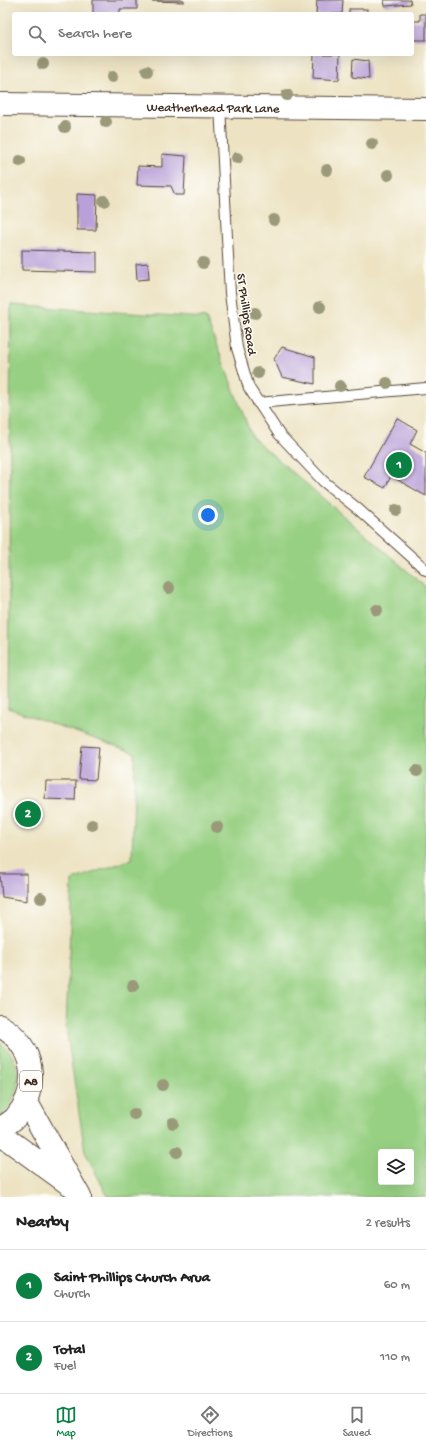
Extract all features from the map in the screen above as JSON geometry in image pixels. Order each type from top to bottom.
[{"type":"street","name":"Weatherhead Park Lane","points":[[0,104],[426,109]]},
{"type":"street","name":"A8","points":[[0,1026],[16,1038],[24,1049],[29,1061],[31,1075],[30,1088],[26,1101],[14,1119],[0,1129]]},
{"type":"street","points":[[26,1101],[77,1193]]},
{"type":"street","points":[[0,1134],[77,1193]]},
{"type":"lane","name":"ST Phillips Road","points":[[220,106],[230,294],[237,348],[249,388],[279,434],[322,481],[358,509],[426,570]]},
{"type":"lane","points":[[258,403],[426,388]]},
{"type":"green space","points":[[11,305],[206,318],[252,437],[426,587],[426,1197],[108,1197],[85,1152],[66,1028],[72,880],[132,859],[135,753],[8,708]]},
{"type":"green space","points":[[0,1043],[8,1050],[14,1059],[18,1080],[17,1090],[13,1100],[0,1117]]},
{"type":"building","points":[[93,0],[137,0],[137,9],[120,9],[120,12],[93,12]]},
{"type":"building","points":[[184,0],[184,2],[152,1]]},
{"type":"building","points":[[317,0],[343,0],[342,12],[316,12]]},
{"type":"building","points":[[384,0],[410,0],[411,4],[385,6]]},
{"type":"building","points":[[349,9],[367,9],[367,12],[349,12]]},
{"type":"building","points":[[420,14],[426,14],[426,40],[414,40],[414,21],[420,21]]},
{"type":"building","points":[[314,56],[340,56],[339,80],[313,78]]},
{"type":"building","points":[[353,59],[368,61],[369,79],[352,77]]},
{"type":"building","points":[[162,154],[186,156],[184,195],[175,195],[171,186],[137,185],[138,166],[162,167]]},
{"type":"building","points":[[77,194],[97,195],[96,230],[77,230]]},
{"type":"building","points":[[22,250],[97,252],[97,272],[22,270]]},
{"type":"building","points":[[148,263],[149,279],[137,280],[136,264]]},
{"type":"building","points":[[282,347],[315,357],[315,384],[282,377],[274,359]]},
{"type":"building","points":[[397,418],[417,430],[410,444],[426,453],[426,496],[391,476],[385,488],[364,477]]},
{"type":"building","points":[[82,746],[99,747],[96,780],[79,779]]},
{"type":"building","points":[[46,781],[76,781],[75,800],[45,799]]},
{"type":"building","points":[[0,874],[27,874],[27,901],[2,897]]},
{"type":"place","name":"Saint Phillips Church Arua","points":[[399,465]]},
{"type":"place","name":"Total","points":[[28,814]]}]
